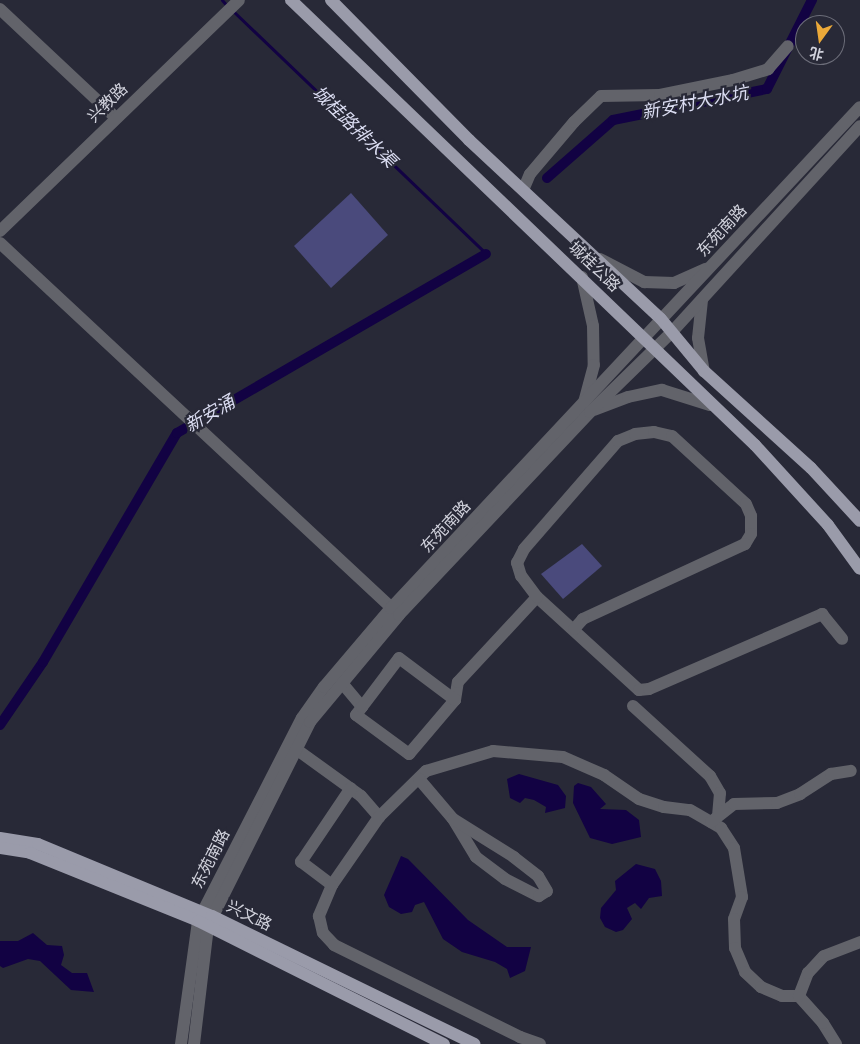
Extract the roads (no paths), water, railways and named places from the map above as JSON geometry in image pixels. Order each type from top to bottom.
[{"type":"main road","name":"城桂公路","points":[[291,0],[582,277],[782,474],[828,525],[860,569]]},
{"type":"main road","name":"城桂公路","points":[[332,0],[469,140],[524,188],[661,319],[704,371],[811,468],[859,519]]},
{"type":"main road","name":"兴文路","points":[[0,838],[38,844],[475,1044]]},
{"type":"main road","name":"兴文路","points":[[0,848],[30,853],[205,919],[444,1044]]},
{"type":"street","name":"兴教路","points":[[0,231],[234,4]]},
{"type":"street","points":[[0,9],[116,118]]},
{"type":"street","points":[[524,188],[530,174],[574,122],[601,96],[660,95],[732,80],[768,69],[788,46]]},
{"type":"street","name":"东苑南路","points":[[181,1044],[205,919],[302,718],[395,612],[586,409],[643,338],[860,107]]},
{"type":"street","name":"东苑南路","points":[[586,409],[671,333],[860,126]]},
{"type":"street","points":[[0,243],[395,612]]},
{"type":"street","points":[[596,257],[644,282],[674,283],[711,267]]},
{"type":"street","points":[[582,277],[592,326],[594,366],[586,409],[662,390],[710,405]]},
{"type":"street","points":[[703,296],[698,314],[698,338],[704,371]]},
{"type":"street","points":[[574,629],[583,619],[745,544],[751,534],[751,516],[746,504],[672,436],[654,432],[635,434],[618,441],[524,549],[517,564],[521,576],[537,597],[639,690],[649,690],[822,614],[842,639]]},
{"type":"street","points":[[455,700],[399,658],[356,715],[409,754],[455,700],[458,682],[537,597]]},
{"type":"street","name":"东苑南路","points":[[194,1044],[205,919],[310,722],[395,612]]},
{"type":"street","points":[[342,683],[362,707]]},
{"type":"street","points":[[633,706],[710,776],[720,794],[714,819]]},
{"type":"street","points":[[296,749],[351,788],[379,817]]},
{"type":"street","points":[[540,1044],[520,1037],[334,945],[323,933],[319,916],[332,885],[379,817],[426,771],[493,751],[563,757],[604,776],[639,799],[664,807],[690,810],[714,819],[734,848],[741,874],[742,897],[734,919],[735,948],[745,972],[761,987],[782,996],[800,996],[823,1023],[836,1044]]},
{"type":"street","points":[[714,819],[734,804],[776,804],[800,794],[831,774],[851,771]]},
{"type":"street","points":[[419,779],[454,819],[476,857],[505,878],[539,896],[547,891],[538,876],[514,857],[454,819]]},
{"type":"street","points":[[332,885],[300,862],[351,788]]},
{"type":"street","points":[[800,996],[808,973],[824,956],[860,942]]},
{"type":"waterway","name":"城桂路排水渠","points":[[222,0],[228,7]]},
{"type":"waterway","name":"新安村大水坑","points":[[547,178],[613,120],[767,89],[812,0]]},
{"type":"waterway","name":"城桂路排水渠","points":[[233,11],[486,254]]},
{"type":"waterway","name":"新安涌","points":[[0,725],[43,662],[177,433],[486,254]]}]
